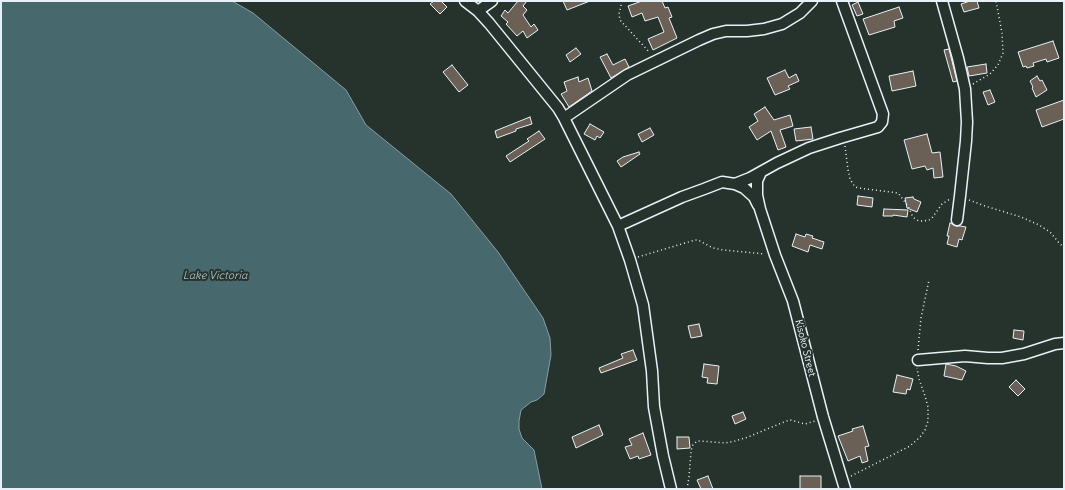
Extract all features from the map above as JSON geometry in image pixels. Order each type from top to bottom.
[{"type":"street","points":[[465,1],[478,11],[489,23],[564,118],[618,226],[643,305],[652,371],[654,407],[671,489]]},
{"type":"street","points":[[478,11],[492,1]]},
{"type":"street","points":[[564,118],[628,75],[699,40],[713,34],[726,31],[764,29],[782,24],[800,13],[812,1]]},
{"type":"street","points":[[618,226],[682,197],[722,182],[735,184],[750,178],[809,148],[878,127],[882,122],[883,114],[842,1]]},
{"type":"street","points":[[942,1],[965,89],[967,122],[966,141],[957,220]]},
{"type":"street","name":"Kisoko Street","points":[[761,172],[757,181],[757,195],[760,209],[775,255],[793,301],[822,417],[843,484]]},
{"type":"street","name":"Kisoko Street","points":[[735,184],[744,188],[754,197],[760,209]]},
{"type":"street","points":[[918,360],[965,356],[1002,358],[1024,354],[1055,344],[1064,343]]},
{"type":"path","points":[[622,1],[619,14],[620,20],[657,61]]},
{"type":"path","points":[[965,89],[990,74],[998,65],[1003,53],[1002,33],[996,1]]},
{"type":"path","points":[[840,138],[846,148],[850,179],[855,187],[898,193],[908,206],[912,215],[919,221],[929,220],[945,201],[960,196],[1039,225],[1050,232],[1064,247]]},
{"type":"path","points":[[630,260],[695,240],[713,248],[722,250],[775,255]]},
{"type":"path","points":[[843,484],[910,446],[925,430],[928,421],[928,407],[917,370],[921,318],[929,280]]},
{"type":"path","points":[[687,489],[690,452],[692,446],[698,441],[725,443],[748,437],[790,420],[805,424],[822,417]]},
{"type":"water","name":"Lake Victoria","points":[[1,1],[232,1],[253,13],[346,90],[366,125],[451,194],[498,252],[543,318],[550,338],[551,355],[544,394],[521,410],[519,421],[519,429],[522,438],[534,450],[542,489],[1,489]]},
{"type":"building","points":[[434,1],[441,1],[447,7],[440,14],[430,4]]},
{"type":"building","points":[[518,1],[527,1],[523,6],[527,10],[523,15],[531,27],[534,24],[538,30],[527,38],[523,31],[517,36],[506,24],[508,22],[501,16],[505,10],[508,13]]},
{"type":"building","points":[[563,1],[590,1],[567,10]]},
{"type":"building","points":[[642,1],[662,1],[665,8],[668,7],[672,17],[669,18],[677,38],[653,50],[648,39],[664,32],[658,17],[645,21],[642,13],[632,17],[628,6]]},
{"type":"building","points":[[970,1],[977,1],[979,8],[964,12],[961,4]]},
{"type":"building","points":[[858,2],[863,14],[857,16],[852,5]]},
{"type":"building","points":[[899,7],[903,18],[894,21],[895,27],[869,35],[863,19]]},
{"type":"building","points":[[1053,41],[1059,58],[1047,62],[1046,59],[1033,63],[1034,66],[1027,68],[1026,66],[1023,67],[1018,52]]},
{"type":"building","points":[[576,48],[581,54],[570,62],[566,55]]},
{"type":"building","points":[[949,49],[957,81],[953,82],[944,50]]},
{"type":"building","points":[[607,54],[613,65],[625,59],[629,67],[611,78],[600,57]]},
{"type":"building","points":[[986,64],[987,73],[969,76],[967,67]]},
{"type":"building","points":[[452,65],[468,85],[459,92],[443,72]]},
{"type":"building","points":[[785,70],[789,78],[796,74],[799,81],[788,86],[790,89],[775,95],[767,78]]},
{"type":"building","points":[[913,71],[916,86],[892,91],[889,76]]},
{"type":"building","points":[[1037,76],[1040,81],[1042,80],[1047,90],[1036,97],[1030,81]]},
{"type":"building","points":[[578,77],[579,82],[588,78],[592,91],[569,107],[561,94],[567,91],[564,82]]},
{"type":"building","points":[[990,90],[995,102],[988,105],[983,92]]},
{"type":"building","points":[[1064,100],[1064,119],[1042,127],[1036,110]]},
{"type":"building","points":[[765,107],[774,120],[790,115],[793,126],[780,130],[786,147],[778,150],[771,131],[757,140],[749,127],[758,121],[754,114]]},
{"type":"building","points":[[530,117],[532,124],[516,129],[516,131],[497,138],[495,131]]},
{"type":"building","points":[[590,124],[604,132],[600,138],[597,136],[595,140],[584,134]]},
{"type":"building","points":[[811,127],[813,139],[796,141],[794,129]]},
{"type":"building","points":[[650,128],[654,135],[642,142],[638,134]]},
{"type":"building","points":[[539,131],[545,139],[510,162],[506,156],[529,141],[527,139]]},
{"type":"building","points":[[927,134],[932,153],[940,152],[943,177],[934,178],[933,168],[927,170],[925,166],[912,169],[904,140]]},
{"type":"building","points":[[639,152],[640,154],[621,167],[617,161],[623,157]]},
{"type":"building","points":[[858,196],[873,198],[872,207],[857,205]]},
{"type":"building","points":[[913,197],[921,202],[917,212],[907,208],[905,198]]},
{"type":"building","points":[[884,209],[908,210],[907,217],[893,215],[883,216]]},
{"type":"building","points":[[950,223],[956,226],[966,227],[962,240],[959,239],[957,247],[947,244]]},
{"type":"building","points":[[796,234],[805,237],[806,234],[813,236],[812,238],[824,242],[822,249],[810,245],[808,252],[792,246]]},
{"type":"building","points":[[699,324],[702,336],[691,338],[688,326]]},
{"type":"building","points":[[1014,330],[1024,331],[1023,340],[1013,338]]},
{"type":"building","points":[[633,350],[637,360],[601,373],[599,368],[623,358],[621,354]]},
{"type":"building","points":[[704,364],[719,366],[717,384],[707,383],[708,378],[702,377]]},
{"type":"building","points":[[946,364],[956,366],[966,371],[962,380],[944,376]]},
{"type":"building","points":[[897,375],[913,379],[910,390],[907,389],[906,394],[893,392]]},
{"type":"building","points":[[1016,380],[1025,389],[1018,396],[1009,387]]},
{"type":"building","points":[[743,412],[746,419],[735,424],[732,416]]},
{"type":"building","points":[[599,425],[603,435],[576,448],[572,437]]},
{"type":"building","points":[[863,426],[869,446],[865,447],[868,461],[862,463],[860,456],[848,461],[838,436],[853,431],[852,429]]},
{"type":"building","points":[[643,433],[651,455],[639,459],[638,456],[630,459],[625,447],[632,445],[629,439]]},
{"type":"building","points":[[677,437],[689,437],[690,448],[677,449]]},
{"type":"building","points":[[708,476],[713,489],[701,489],[697,480]]},
{"type":"building","points":[[800,476],[821,476],[821,489],[800,489]]}]
